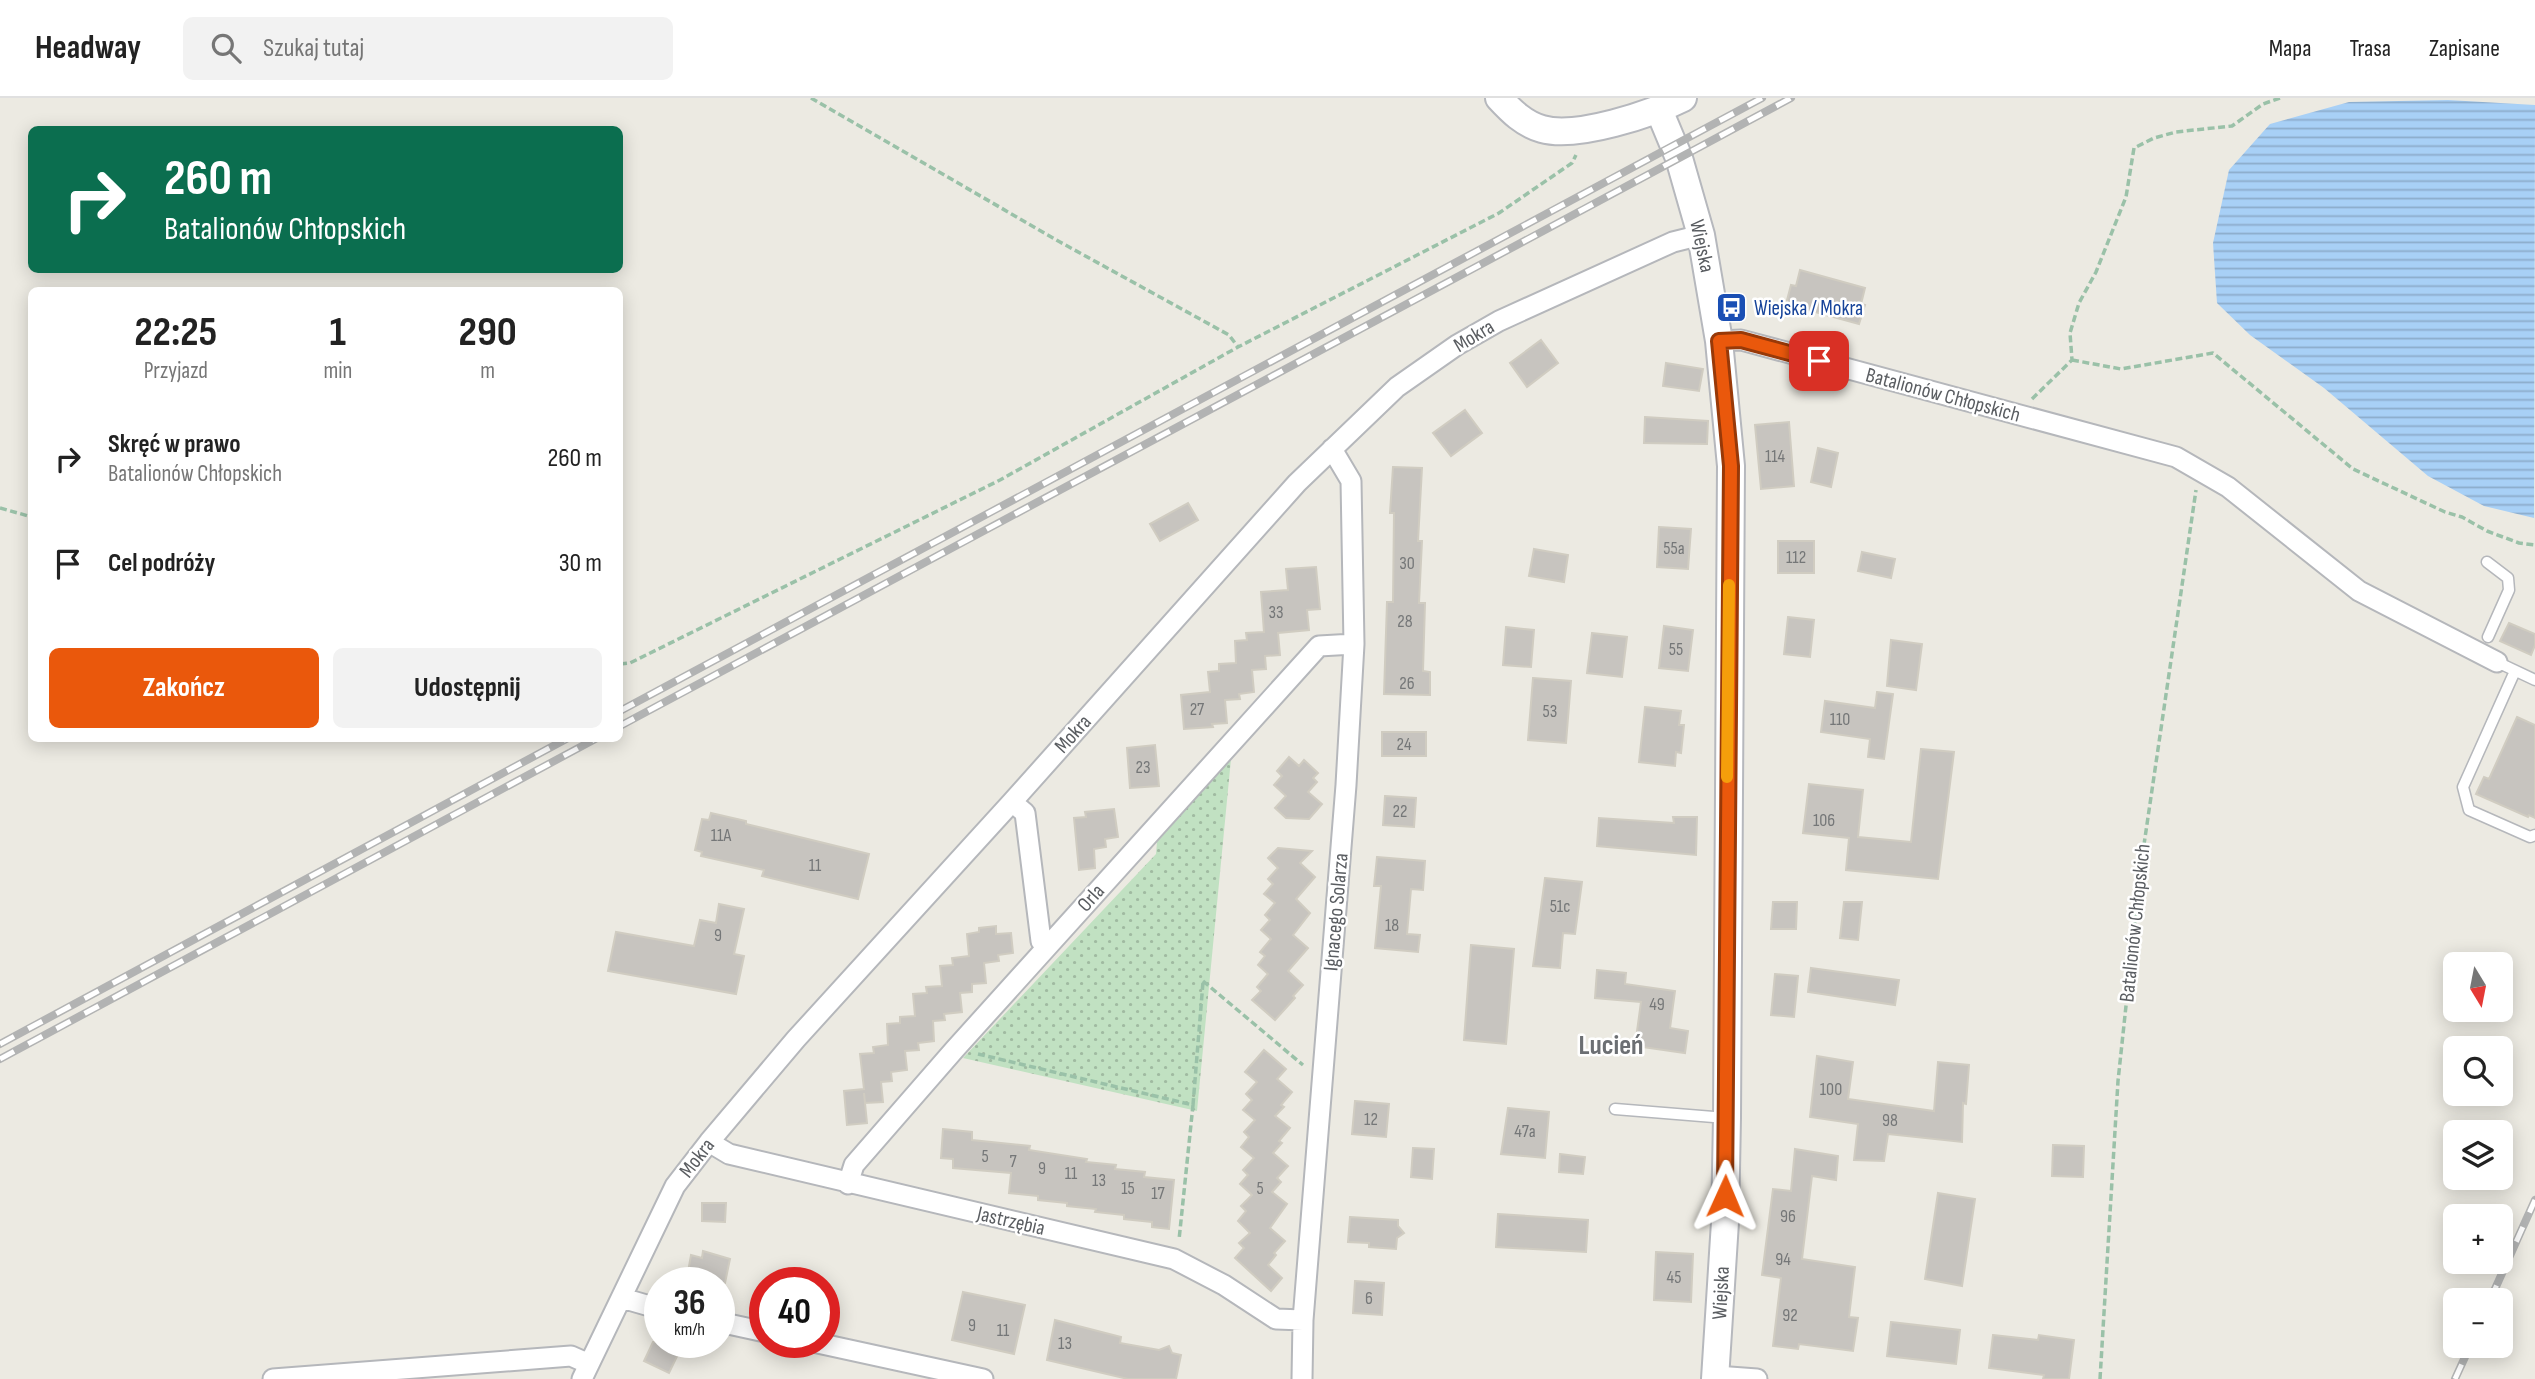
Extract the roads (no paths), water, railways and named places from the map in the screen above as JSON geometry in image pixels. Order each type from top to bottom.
[{"type":"street","points":[[1499,98],[1514,113],[1533,126],[1545,130],[1578,130],[1659,110],[1683,98]]},
{"type":"street","name":"Wiejska","points":[[1659,110],[1679,158],[1701,235],[1719,341],[1731,466],[1727,1118],[1725,1222],[1716,1377]]},
{"type":"street","name":"Mokra","points":[[585,1371],[675,1186],[709,1142],[796,1039],[1297,483],[1397,387],[1478,332],[1673,242],[1701,235]]},
{"type":"street","name":"Batalionów Chłopskich","points":[[1719,341],[1741,340],[2176,457],[2228,487],[2359,591],[2497,662]]},
{"type":"street","name":"Ignacego Solarza","points":[[1301,1379],[1303,1320],[1346,785],[1354,644],[1351,481],[1332,449]]},
{"type":"street","name":"Orla","points":[[848,1184],[854,1165],[955,1049],[1319,646],[1354,644]]},
{"type":"street","points":[[1012,802],[1025,813],[1041,942],[1046,948]]},
{"type":"street","name":"Jastrzębia","points":[[709,1142],[729,1154],[848,1184],[1174,1259],[1224,1284],[1276,1319],[1303,1320]]},
{"type":"street","points":[[622,1298],[644,1304]]},
{"type":"street","points":[[840,1348],[983,1379]]},
{"type":"street","points":[[273,1379],[571,1356],[585,1371]]},
{"type":"street","points":[[1716,1377],[1756,1379]]},
{"type":"lane","points":[[2487,562],[2508,578],[2509,590],[2488,637]]},
{"type":"lane","points":[[2497,662],[2535,680]]},
{"type":"lane","points":[[2515,671],[2463,788],[2469,810],[2530,837],[2535,835]]},
{"type":"lane","points":[[1615,1109],[1727,1118]]},
{"type":"water","points":[[2448,100],[2535,105],[2534,518],[2484,506],[2428,476],[2324,388],[2250,335],[2217,303],[2213,243],[2229,170],[2270,124],[2349,102]]},
{"type":"railway","points":[[623,709],[1762,98]]},
{"type":"railway","points":[[623,724],[1791,98]]},
{"type":"railway","points":[[0,1044],[561,742]]},
{"type":"railway","points":[[0,1059],[590,742]]},
{"type":"railway","points":[[2495,1288],[2535,1200]]},
{"type":"railway","points":[[2455,1379],[2465,1358]]},
{"type":"place","name":"Wiejska / Mokra","points":[[1731,308]]},
{"type":"district","name":"Lucień","points":[[1611,1045]]}]
